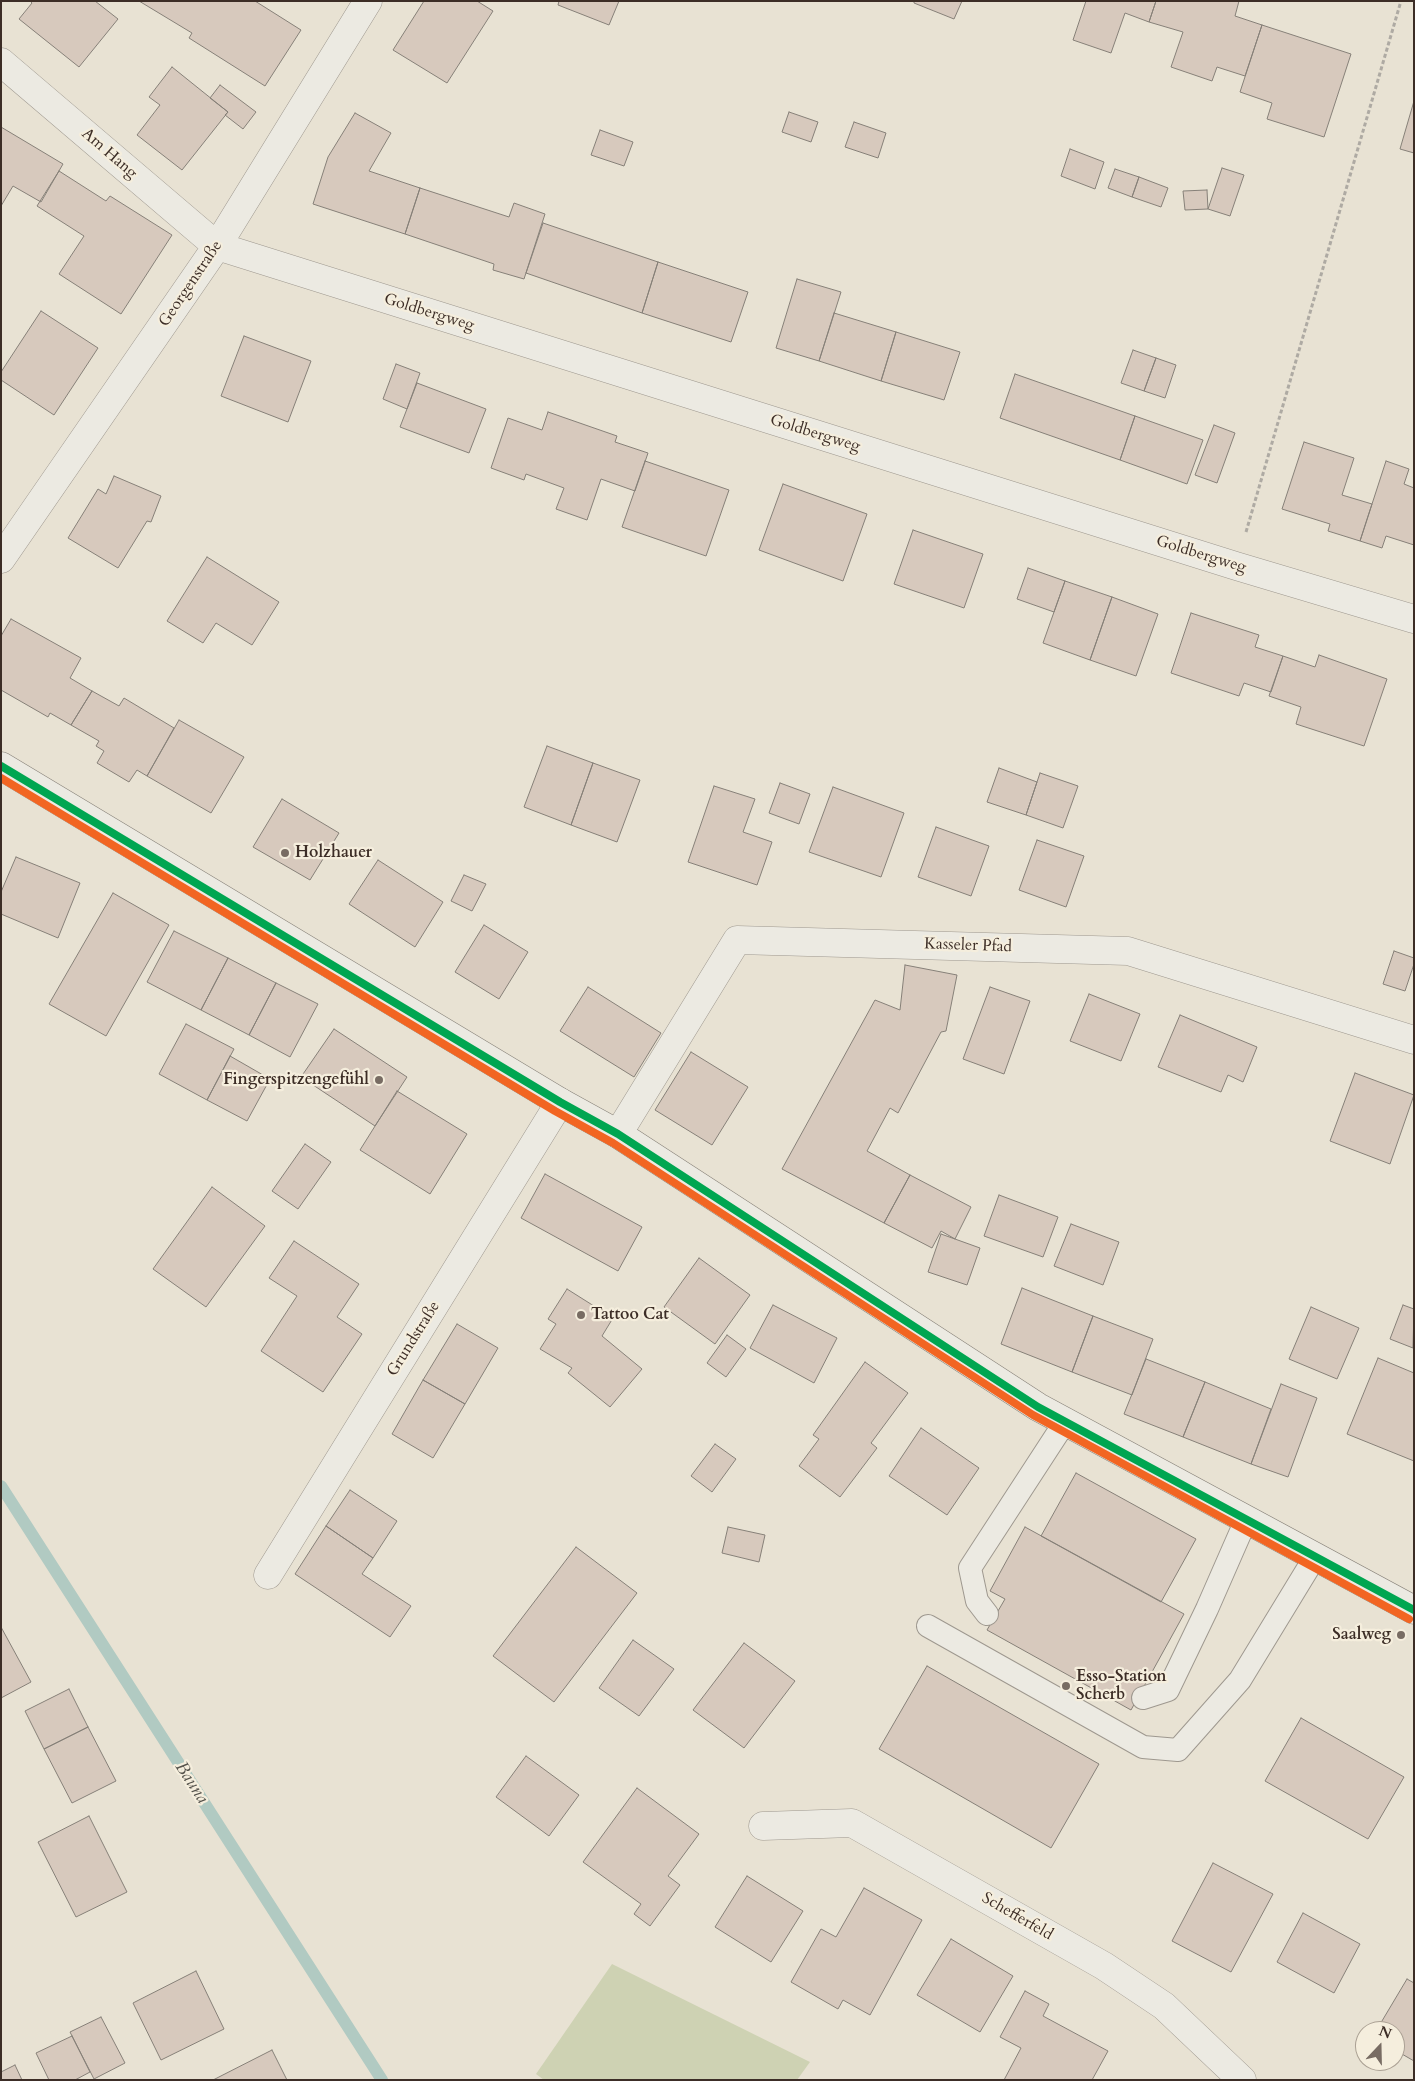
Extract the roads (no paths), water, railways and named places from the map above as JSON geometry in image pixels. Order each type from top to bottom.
[{"type":"street","name":"Georgenstraße","points":[[1,559],[217,246],[368,1]]},
{"type":"street","name":"Am Hang","points":[[1,62],[217,246]]},
{"type":"street","name":"Goldbergweg","points":[[217,246],[1236,566],[1414,619]]},
{"type":"street","points":[[1,766],[560,1102],[618,1134],[1038,1407],[1414,1610]]},
{"type":"street","name":"Kasseler Pfad","points":[[618,1134],[738,940],[1128,951],[1414,1040]]},
{"type":"street","name":"Grundstraße","points":[[268,1575],[560,1102]]},
{"type":"street","name":"Schefferfeld","points":[[763,1826],[852,1823],[1104,1966],[1164,2006],[1242,2080]]},
{"type":"lane","points":[[987,1614],[977,1601],[970,1568],[1065,1422]]},
{"type":"lane","points":[[1143,1698],[1168,1690],[1207,1609],[1246,1520]]},
{"type":"lane","points":[[928,1626],[1143,1748],[1178,1750],[1240,1680],[1315,1557]]},
{"type":"waterway","name":"Bauna","points":[[1,1486],[382,2080]]},
{"type":"place","name":"Holzhauer","points":[[285,853]]},
{"type":"place","name":"Fingerspitzengefühl","points":[[379,1080]]},
{"type":"place","name":"Tattoo Cat","points":[[581,1315]]},
{"type":"place","name":"Saalweg","points":[[1401,1635]]},
{"type":"place","name":"Esso-Station Scherb","points":[[1066,1686]]}]
